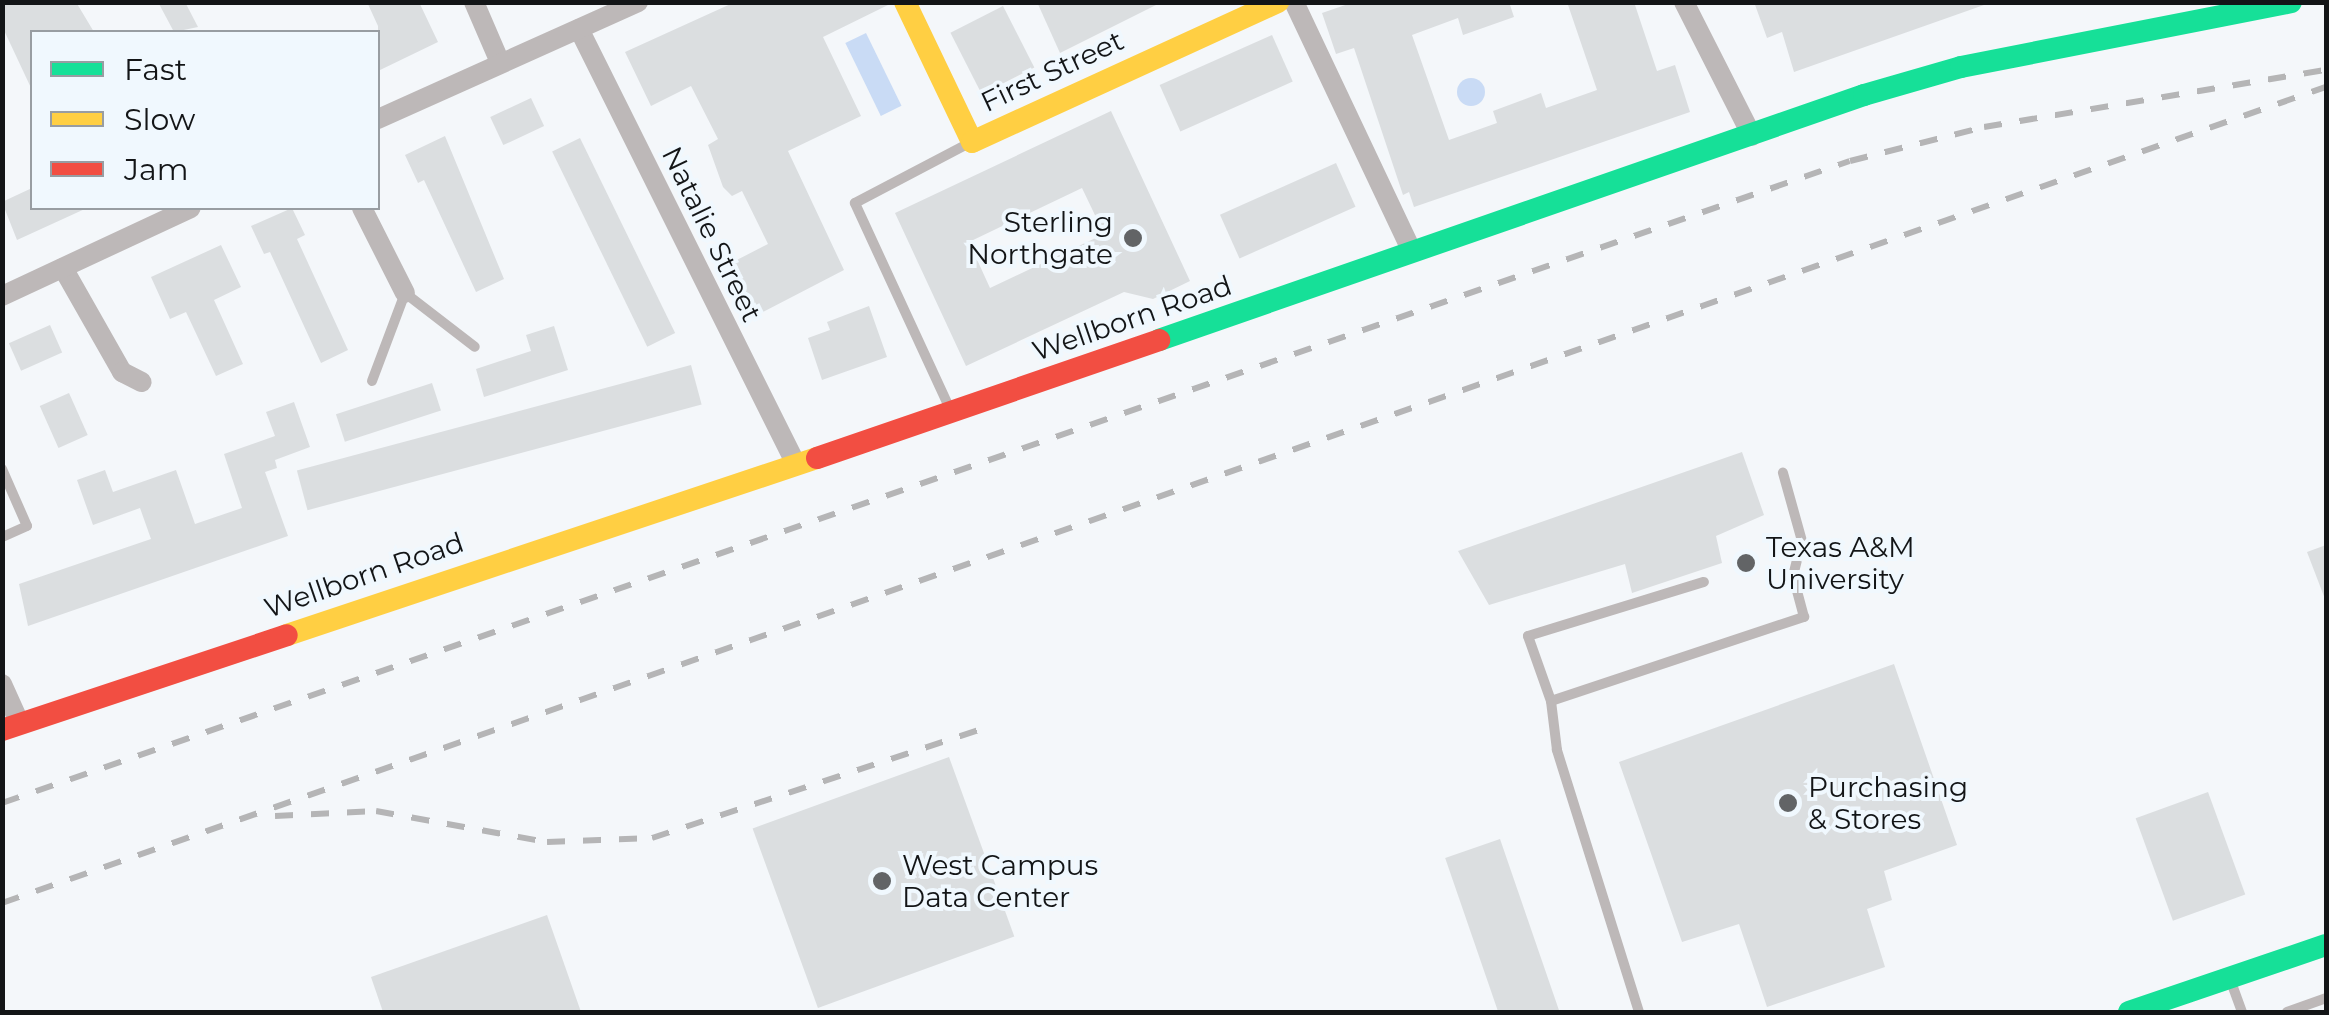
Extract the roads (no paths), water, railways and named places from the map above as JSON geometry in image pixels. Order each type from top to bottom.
[{"type":"main road","points":[[905,2],[972,142]]},
{"type":"main road","name":"First Street","points":[[972,142],[1278,2]]},
{"type":"main road","name":"Wellborn Road","points":[[11,727],[1962,67],[2276,4]]},
{"type":"main road","points":[[2129,1012],[2326,946]]},
{"type":"street","points":[[474,2],[499,60]]},
{"type":"street","points":[[380,118],[499,60],[638,2]]},
{"type":"street","points":[[1294,2],[1412,252]]},
{"type":"street","points":[[1684,2],[1752,136]]},
{"type":"street","name":"Natalie Street","points":[[580,29],[795,463]]},
{"type":"street","points":[[2,296],[187,210]]},
{"type":"street","points":[[363,210],[404,293]]},
{"type":"street","points":[[63,268],[122,372],[142,382]]},
{"type":"street","points":[[2,684],[11,727]]},
{"type":"lane","name":"First Street","points":[[951,412],[855,203],[972,142]]},
{"type":"lane","points":[[372,381],[404,293],[476,347]]},
{"type":"lane","points":[[2,469],[27,526],[2,537]]},
{"type":"lane","points":[[1551,701],[1804,617],[1793,576],[1802,541],[1782,472]]},
{"type":"lane","points":[[1640,1012],[1557,750],[1551,701],[1528,636],[1704,582]]},
{"type":"lane","points":[[2230,978],[2242,1012]]},
{"type":"lane","points":[[2286,1012],[2326,998]]},
{"type":"water","points":[[866,33],[902,106],[881,116],[845,43]]},
{"type":"water","points":[[1471,78],[1481,82],[1485,92],[1481,102],[1471,106],[1461,102],[1457,92],[1461,82]]},
{"type":"railway","points":[[2,803],[1850,161],[1984,127],[2326,70]]},
{"type":"railway","points":[[2,903],[2326,87]]},
{"type":"railway","points":[[275,816],[376,811],[547,842],[652,838],[988,727]]},
{"type":"place","name":"Sterling Northgate","points":[[1133,238]]},
{"type":"place","name":"Texas A&M University","points":[[1746,563]]},
{"type":"place","name":"Purchasing & Stores","points":[[1788,803]]},
{"type":"place","name":"West Campus Data Center","points":[[882,881]]}]
